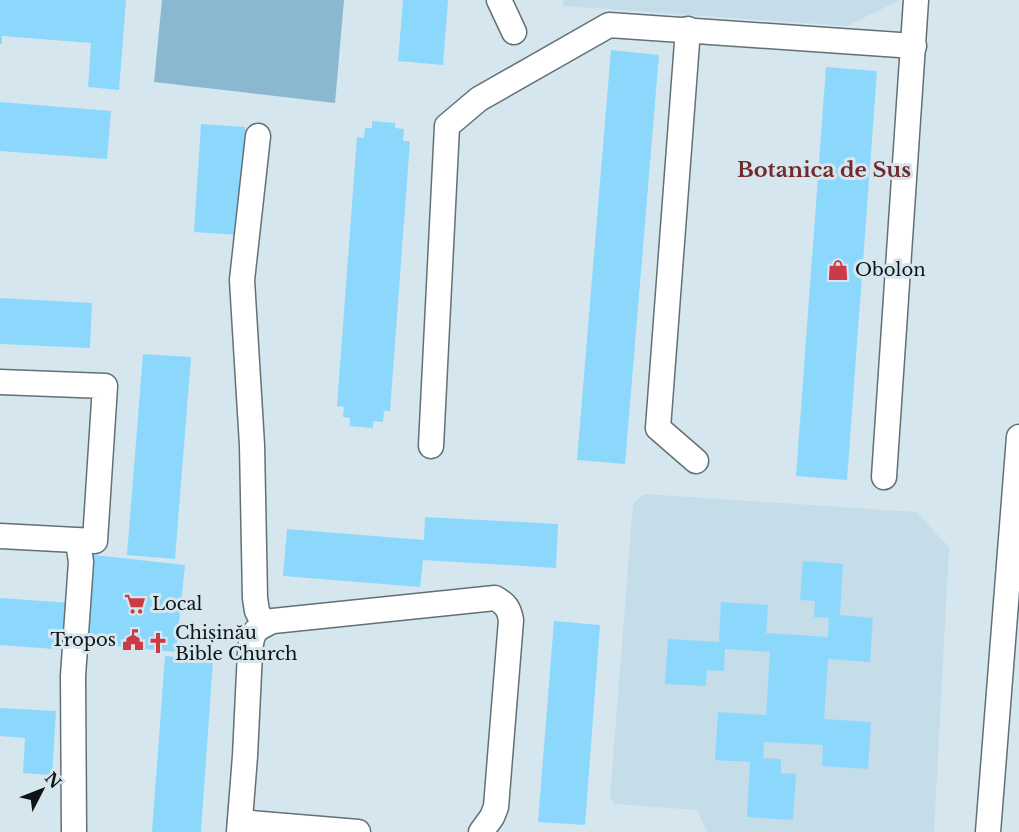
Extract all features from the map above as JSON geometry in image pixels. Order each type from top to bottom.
[{"type":"lane","points":[[499,0],[514,32]]},
{"type":"lane","points":[[884,477],[916,0]]},
{"type":"lane","points":[[431,446],[447,126],[479,99],[609,25],[914,46]]},
{"type":"lane","points":[[688,29],[658,428],[696,461]]},
{"type":"lane","points":[[258,136],[242,280],[252,445],[255,598],[264,625]]},
{"type":"lane","points":[[0,382],[105,386],[96,541],[0,536]]},
{"type":"lane","points":[[988,832],[1019,436]]},
{"type":"lane","points":[[74,832],[73,676],[81,562],[78,541]]},
{"type":"lane","points":[[358,832],[239,827],[251,636],[256,630],[273,621],[495,598],[509,610],[511,620],[496,807],[481,832]]},
{"type":"shaded area","points":[[162,0],[344,0],[335,103],[154,82]]},
{"type":"shaded area","points":[[563,0],[900,0],[847,26],[563,6]]},
{"type":"shaded area","points":[[644,494],[916,512],[949,547],[934,832],[707,832],[697,810],[614,804],[610,797],[633,504]]},
{"type":"building","points":[[0,0],[126,0],[119,90],[88,87],[91,43],[2,36],[2,44],[0,44]]},
{"type":"building","points":[[403,0],[448,0],[443,65],[398,61]]},
{"type":"building","points":[[611,50],[659,55],[625,464],[577,460]]},
{"type":"building","points":[[826,67],[877,71],[847,480],[796,476]]},
{"type":"building","points":[[0,102],[111,111],[107,159],[0,151]]},
{"type":"building","points":[[372,121],[395,123],[395,128],[404,129],[403,141],[410,141],[390,411],[384,411],[383,422],[373,421],[373,428],[350,426],[350,418],[343,417],[344,407],[337,406],[357,137],[364,138],[365,128],[372,128]]},
{"type":"building","points":[[201,124],[245,127],[239,235],[194,232]]},
{"type":"building","points":[[0,298],[92,303],[90,348],[0,344]]},
{"type":"building","points":[[143,354],[191,357],[175,559],[127,555]]},
{"type":"building","points":[[425,517],[558,524],[556,568],[423,560],[420,587],[283,576],[287,529],[424,540]]},
{"type":"building","name":"Local","points":[[94,555],[185,565],[176,652],[84,643]]},
{"type":"building","points":[[803,561],[843,564],[840,615],[873,618],[870,662],[828,659],[824,719],[871,722],[868,769],[822,766],[823,745],[764,742],[763,758],[781,759],[781,773],[796,774],[793,820],[747,817],[750,762],[715,760],[718,712],[766,715],[770,652],[725,649],[724,671],[707,670],[706,686],[665,684],[668,639],[719,642],[721,602],[768,605],[766,633],[828,637],[829,618],[814,617],[815,601],[800,600]]},
{"type":"building","points":[[0,598],[71,603],[67,650],[0,645]]},
{"type":"building","points":[[554,621],[600,625],[585,825],[538,822]]},
{"type":"building","points":[[165,656],[213,660],[201,832],[152,832]]},
{"type":"building","points":[[0,708],[56,711],[52,775],[23,773],[25,738],[0,736]]},
{"type":"place","name":"Obolon","points":[[838,270]]},
{"type":"place","name":"Local","points":[[135,604]]},
{"type":"place","name":"Tropos","points":[[133,640]]},
{"type":"place","name":"Chișinău Bible Church","points":[[158,643]]},
{"type":"district","name":"Botanica de Sus","points":[[824,170]]}]
